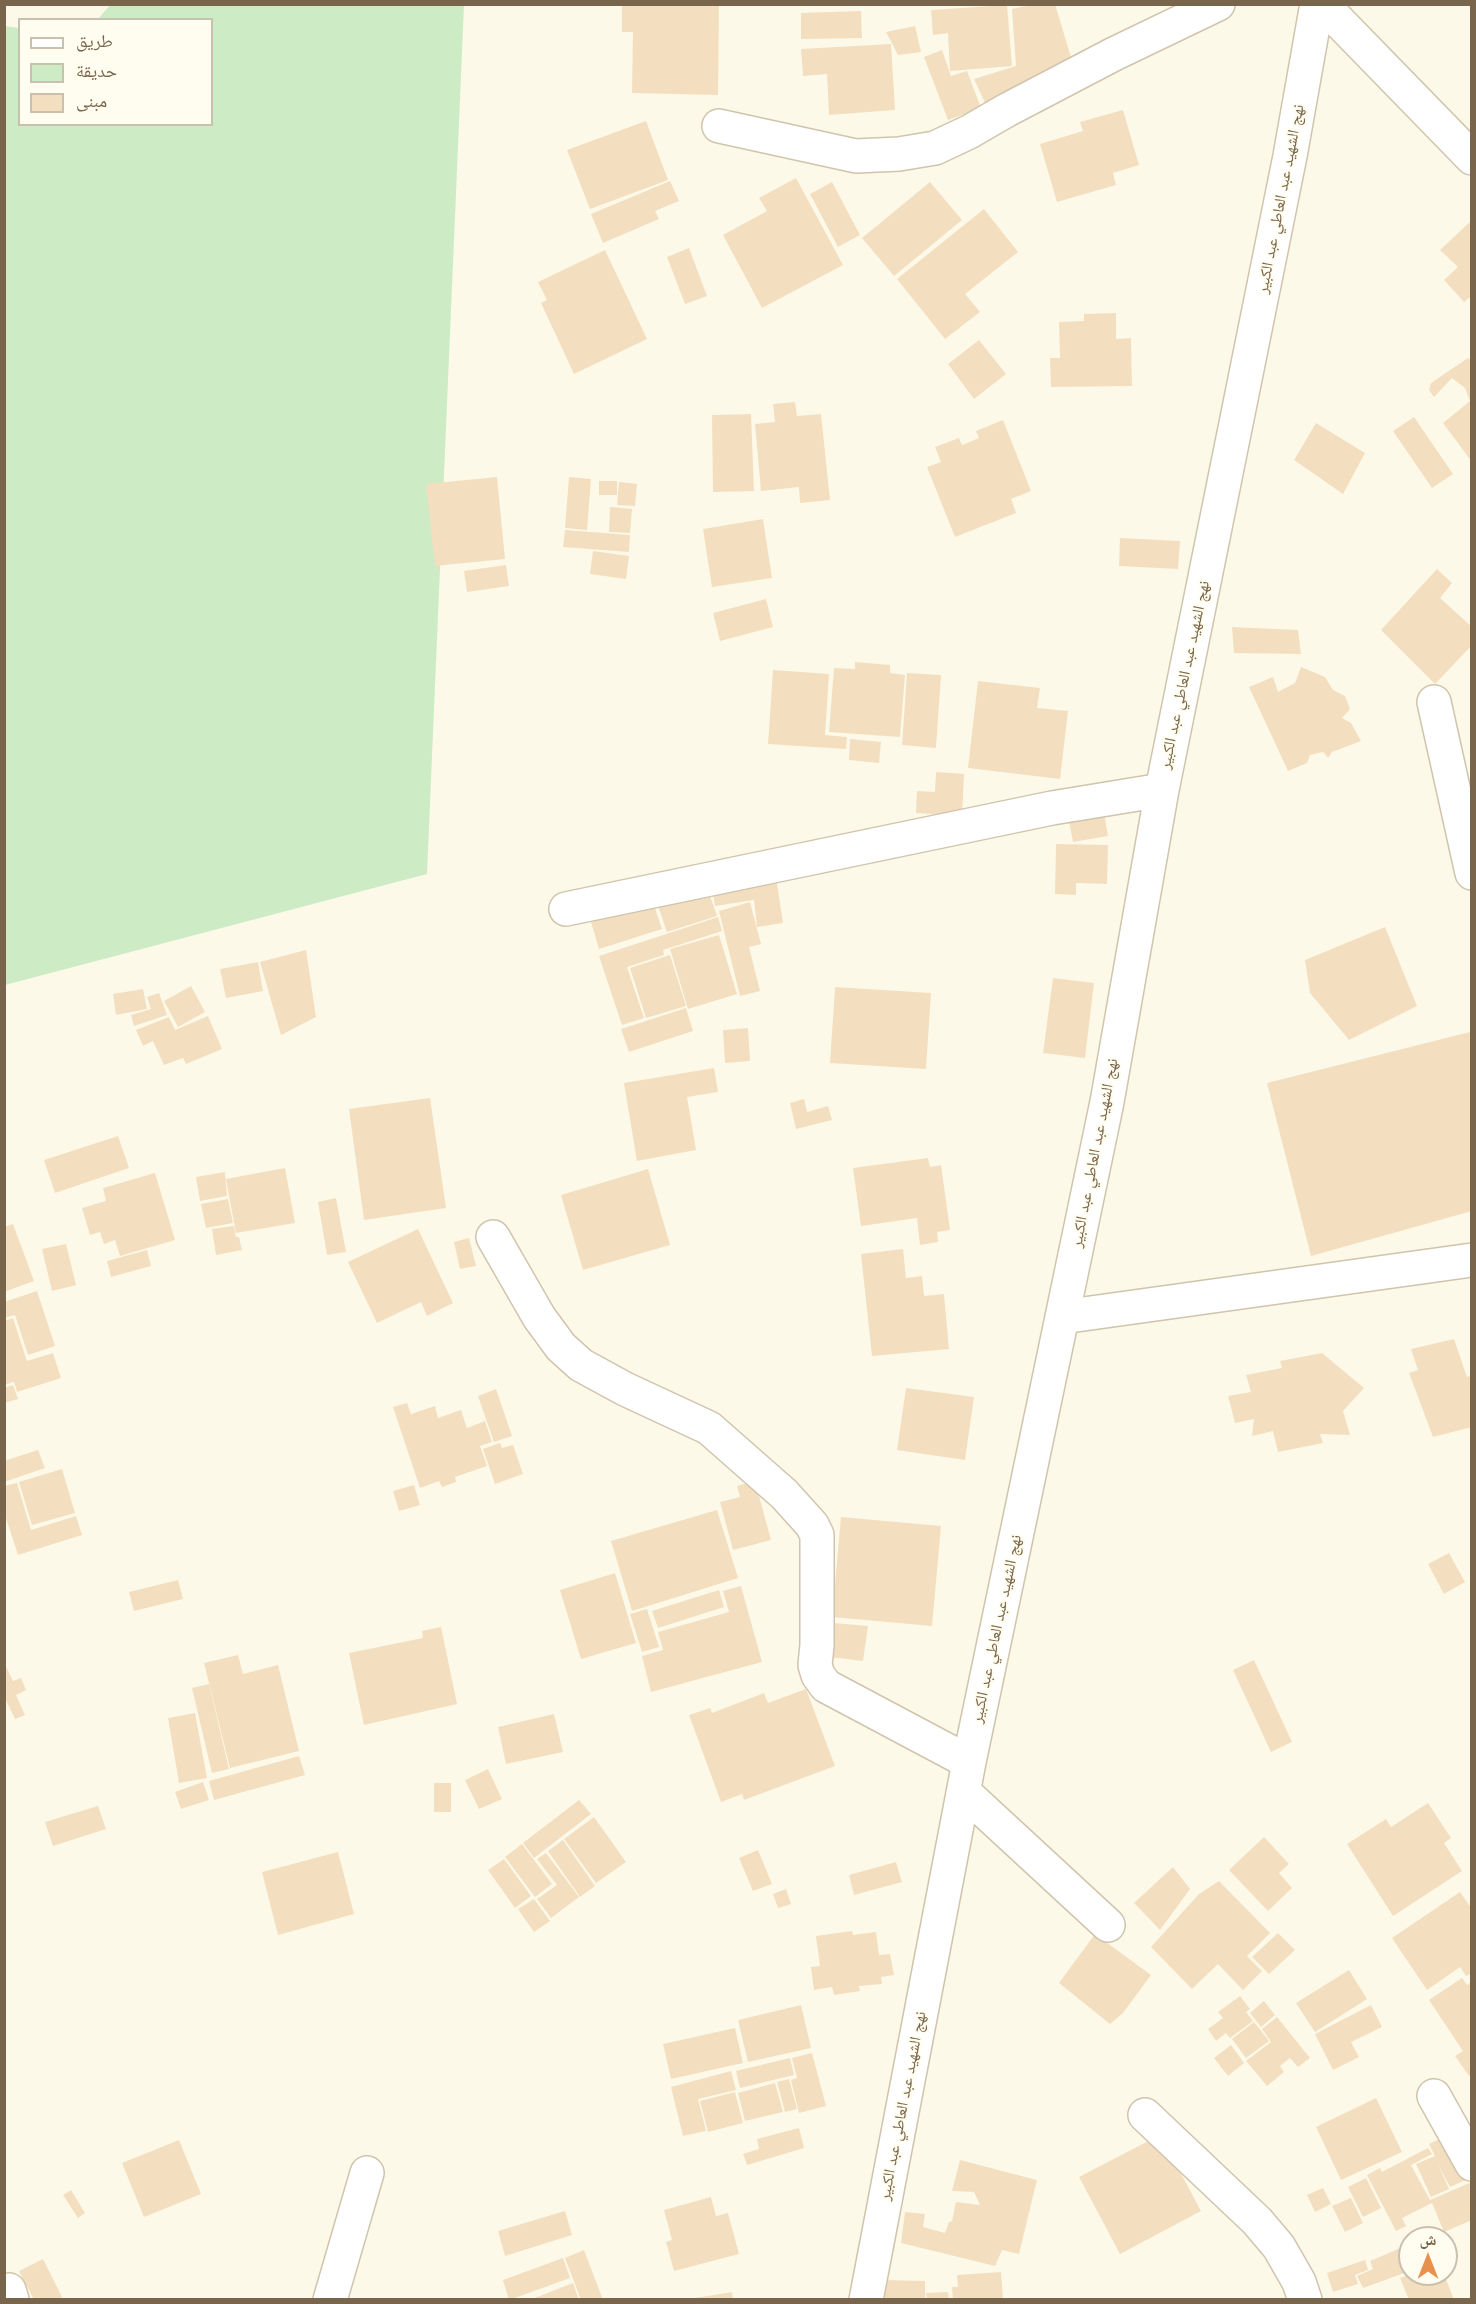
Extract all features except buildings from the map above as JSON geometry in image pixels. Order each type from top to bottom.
[{"type":"street","points":[[719,126],[856,156],[899,154],[935,148],[1114,54],[1218,4]]},
{"type":"street","name":"نهج الشهيد عبد العاطي عبد الكبير","points":[[866,2300],[967,1777],[1107,1102],[1162,789],[1288,167],[1317,4]]},
{"type":"street","points":[[1322,4],[1472,158]]},
{"type":"street","points":[[1434,702],[1472,873]]},
{"type":"street","points":[[566,909],[1063,806],[1162,789]]},
{"type":"street","points":[[493,1237],[539,1317],[561,1347],[581,1365],[625,1389],[709,1428],[784,1494],[812,1525],[817,1536],[817,1645],[814,1665],[826,1686],[967,1777],[1108,1924]]},
{"type":"street","points":[[1062,1317],[1472,1260]]},
{"type":"street","points":[[1434,2096],[1472,2164]]},
{"type":"street","points":[[1145,2115],[1257,2221],[1279,2247],[1299,2282],[1305,2300]]},
{"type":"street","points":[[330,2300],[367,2173]]},
{"type":"green space","points":[[110,5],[464,5],[427,874],[5,985],[5,26],[18,28],[18,126],[213,126],[213,18],[99,18]]}]
